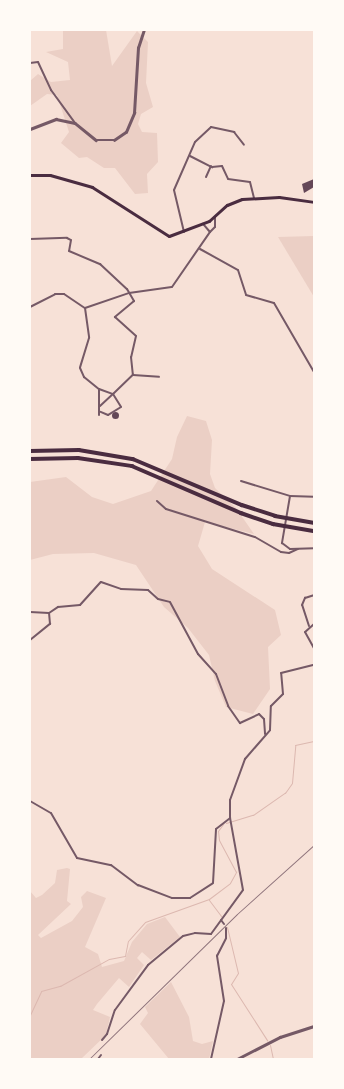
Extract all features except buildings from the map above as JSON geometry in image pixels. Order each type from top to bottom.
[{"type":"highway","points":[[30,175],[44,174],[81,183],[114,200],[157,232],[169,236],[184,232],[203,224],[232,203],[254,198],[314,202]]},
{"type":"highway","points":[[30,451],[79,450],[133,459],[242,505],[275,516],[314,523]]},
{"type":"highway","points":[[30,459],[78,458],[132,466],[241,513],[273,524],[314,531]]},
{"type":"street","points":[[30,63],[38,62],[51,90],[74,123],[96,140],[114,140],[126,132],[134,113],[138,48],[144,30]]},
{"type":"street","points":[[30,129],[49,120],[74,123]]},
{"type":"street","points":[[184,232],[174,190],[195,142],[210,127],[234,132],[244,145]]},
{"type":"street","points":[[190,156],[211,166],[222,166],[228,179],[250,182],[254,198]]},
{"type":"street","points":[[206,177],[211,166]]},
{"type":"street","points":[[85,308],[129,293],[172,287],[200,249],[210,232],[216,227],[215,216]]},
{"type":"street","points":[[203,224],[210,232]]},
{"type":"street","points":[[30,238],[67,238],[71,240],[69,251],[103,266],[129,293],[134,301],[115,317],[136,336],[131,357],[133,375]]},
{"type":"street","points":[[200,249],[238,270],[246,295],[274,303],[314,372]]},
{"type":"street","points":[[30,307],[55,294],[64,294],[85,308],[89,338],[80,368],[84,377],[98,389],[113,394],[120,407],[108,415],[101,412]]},
{"type":"street","points":[[100,406],[133,375],[159,377]]},
{"type":"street","points":[[98,389],[97,403],[100,406],[101,412],[99,415]]},
{"type":"street","points":[[241,481],[290,496],[314,497]]},
{"type":"street","points":[[290,496],[290,507],[282,538],[285,547],[298,549],[314,548]]},
{"type":"street","points":[[157,501],[166,509],[255,537],[281,552],[289,554],[298,549]]},
{"type":"street","points":[[30,612],[49,614],[58,607],[80,605],[101,582],[121,589],[143,588],[170,602],[198,654],[216,674],[238,722],[243,724],[259,714],[264,719],[265,734]]},
{"type":"street","points":[[309,626],[302,605],[305,598],[314,595]]},
{"type":"street","points":[[30,640],[50,624],[49,614]]},
{"type":"street","points":[[314,624],[309,626],[305,632],[314,648]]},
{"type":"street","points":[[102,1040],[107,1034],[115,1010],[148,965],[183,936],[195,932],[211,934],[243,890],[230,819],[230,800],[245,759],[271,724],[271,706],[283,694],[282,673],[314,664]]},
{"type":"street","points":[[30,801],[51,813],[77,858],[111,865],[138,885],[176,899],[200,894],[213,883],[216,829],[230,819]]},
{"type":"street","points":[[222,920],[224,924]]},
{"type":"street","points":[[211,1059],[224,1001],[217,956],[226,938],[226,928]]},
{"type":"street","points":[[237,1059],[280,1037],[314,1026]]},
{"type":"street","points":[[98,1059],[100,1055]]},
{"type":"shaded area","points":[[63,30],[106,30],[112,66],[137,31],[148,42],[146,83],[153,107],[141,114],[138,124],[142,132],[157,133],[158,162],[147,174],[148,193],[135,194],[115,168],[104,168],[87,157],[79,158],[61,143],[69,132],[57,95],[47,94],[30,106],[30,81],[38,74],[51,82],[70,80],[68,62],[46,52],[63,49]]},
{"type":"shaded area","points":[[314,236],[314,297],[278,237]]},
{"type":"shaded area","points":[[187,416],[206,421],[212,440],[210,474],[215,488],[236,508],[254,534],[205,522],[198,546],[212,569],[275,610],[281,635],[268,647],[270,689],[253,714],[226,707],[215,681],[209,655],[188,628],[164,607],[136,565],[94,553],[53,554],[30,560],[30,482],[66,477],[92,497],[113,504],[151,491],[172,459],[177,437]]},
{"type":"shaded area","points":[[67,868],[70,869],[67,901],[71,904],[38,935],[41,938],[72,921],[83,907],[81,897],[87,891],[106,898],[85,947],[98,954],[102,967],[124,961],[132,942],[147,924],[165,917],[180,937],[151,960],[142,952],[137,958],[144,965],[129,987],[119,978],[97,1004],[93,1010],[110,1017],[106,1035],[81,1059],[30,1059],[30,891],[36,898],[42,895],[55,883],[57,870]]},
{"type":"shaded area","points":[[171,982],[189,1017],[193,1041],[202,1044],[213,1041],[209,1059],[169,1059],[140,1024],[148,1013],[145,1007]]},
{"type":"waterway","points":[[226,823],[253,815],[285,793],[292,783],[295,745],[314,741]]},
{"type":"waterway","points":[[30,1015],[41,991],[60,986],[109,959],[125,956],[128,941],[145,922],[209,899],[230,883],[236,872],[219,840],[218,831],[223,824]]},
{"type":"waterway","points":[[209,900],[222,917]]},
{"type":"waterway","points":[[227,927],[238,973],[231,984],[267,1040]]},
{"type":"waterway","points":[[270,1045],[273,1059]]},
{"type":"railway","points":[[89,1059],[237,914],[314,845]]}]
